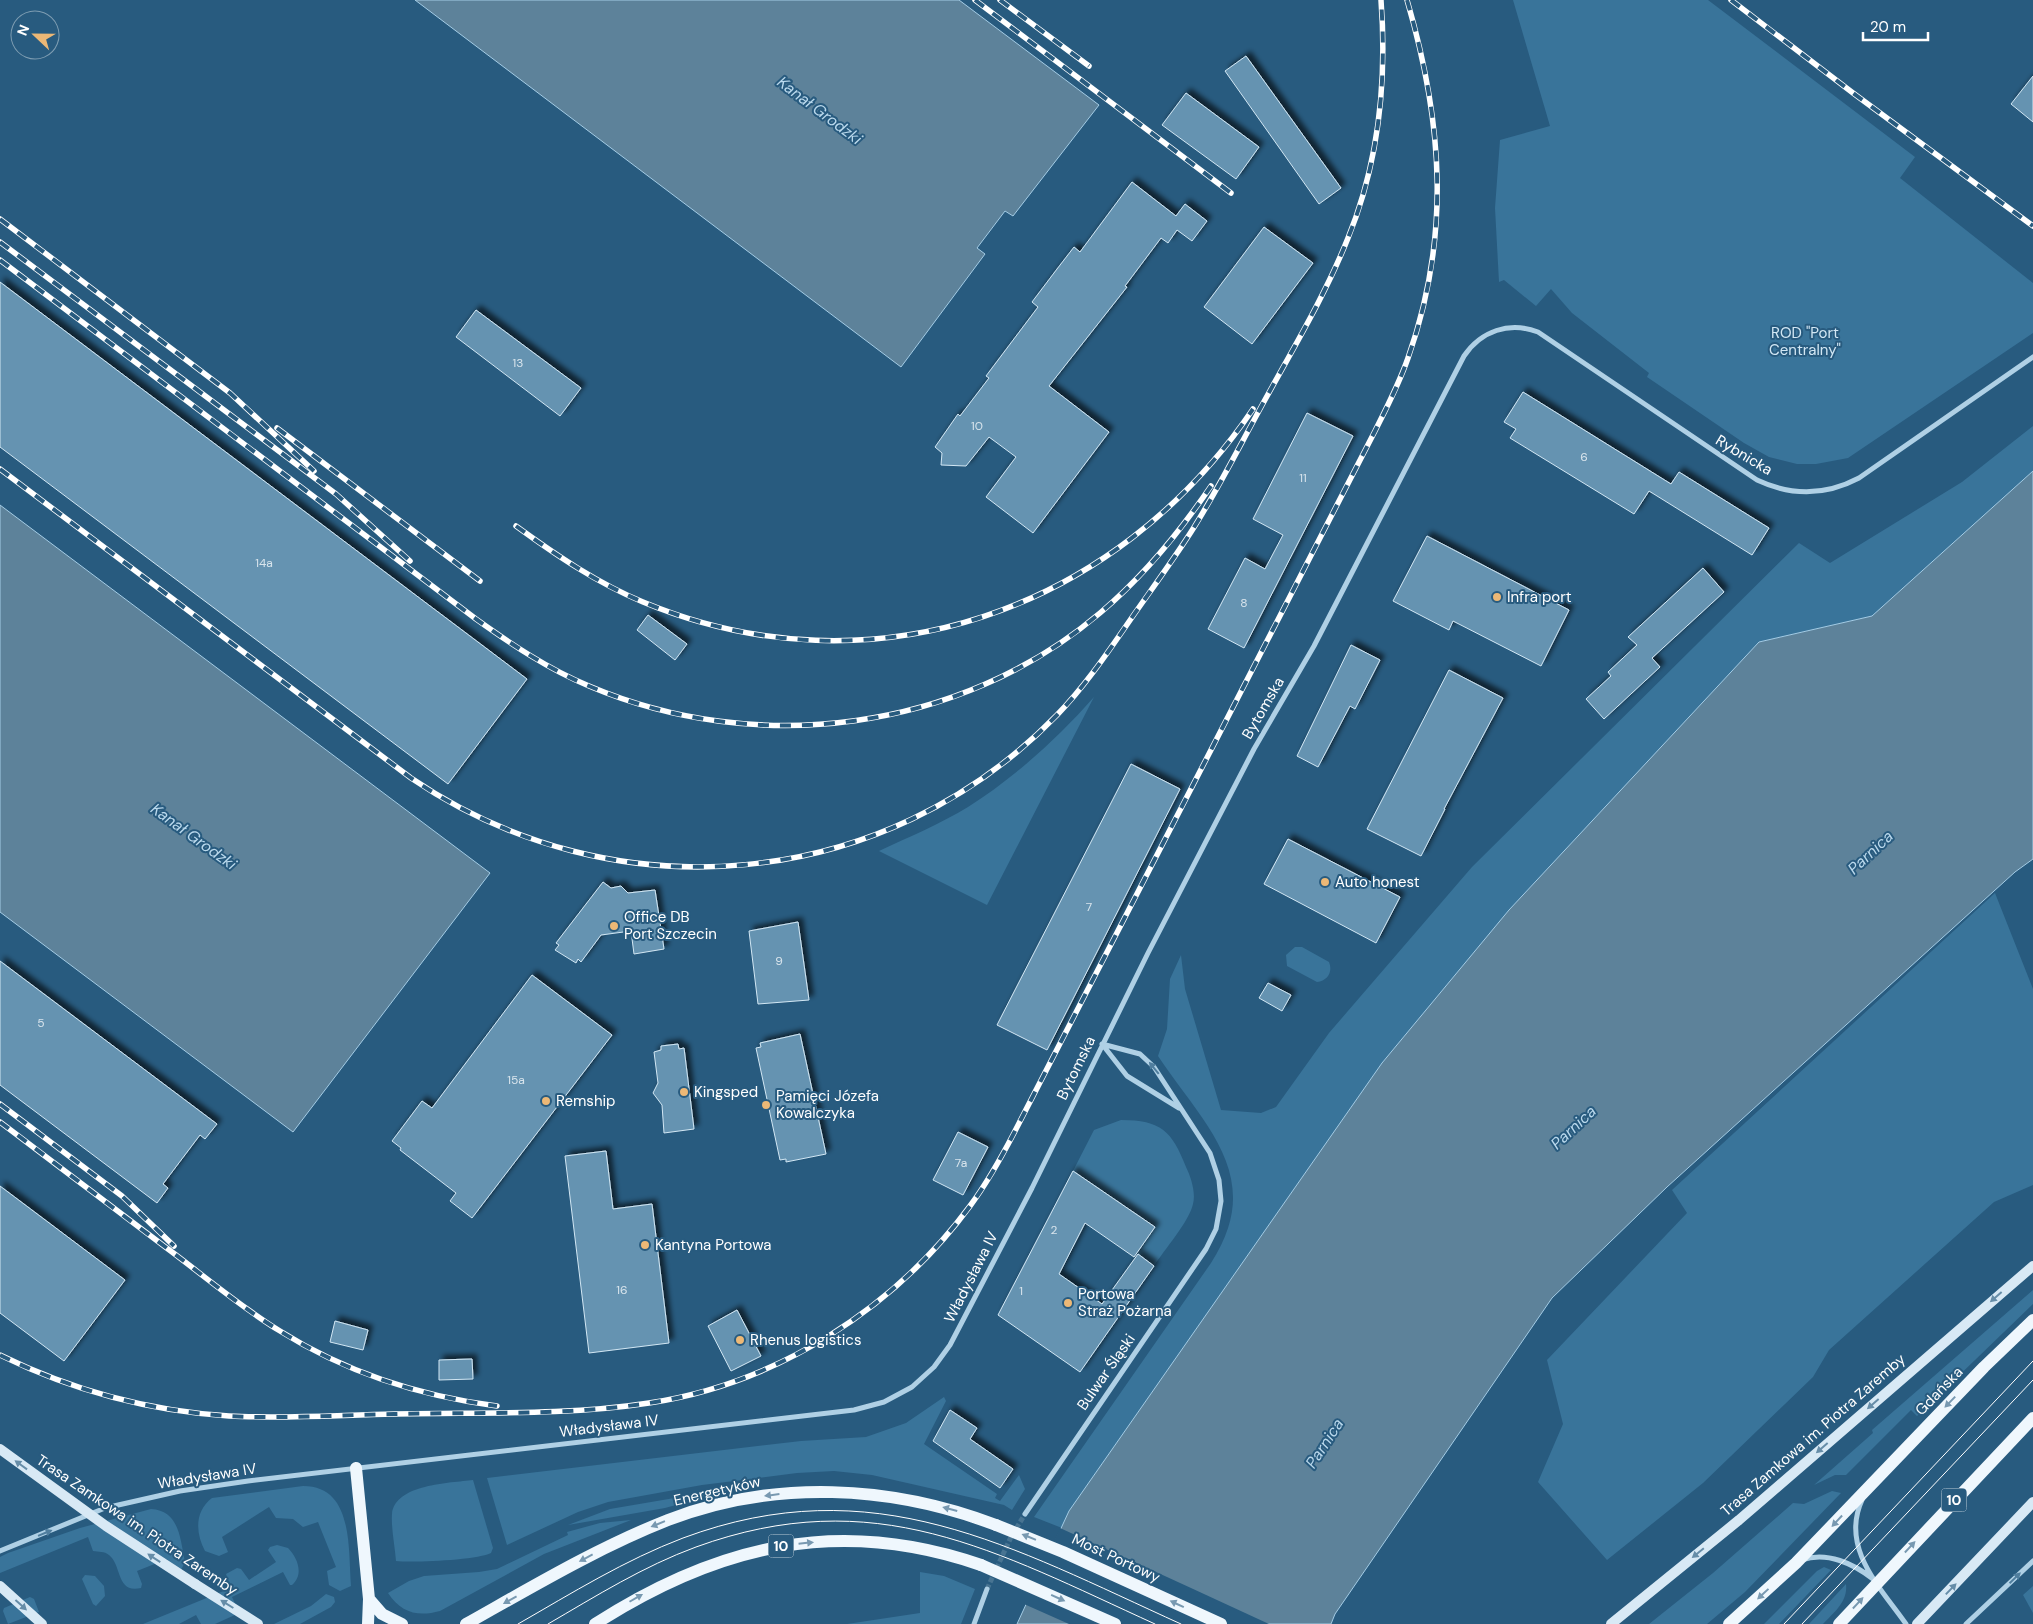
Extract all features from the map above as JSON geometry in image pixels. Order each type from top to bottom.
[{"type":"main road","name":"Trasa Zamkowa im. Piotra Zaremby","points":[[1611,1624],[1739,1520],[2033,1266]]},
{"type":"main road","name":"Gdańska","points":[[1729,1624],[1796,1563],[2033,1320]]},
{"type":"main road","name":"10","points":[[1838,1624],[2033,1418]]},
{"type":"main road","name":"Trasa Zamkowa im. Piotra Zaremby","points":[[0,1449],[106,1526],[258,1624]]},
{"type":"main road","points":[[356,1468],[369,1599],[368,1624]]},
{"type":"main road","name":"Energetyków","points":[[466,1624],[597,1552],[641,1531],[699,1510],[756,1497],[826,1492],[876,1494],[951,1509],[996,1525]]},
{"type":"main road","points":[[1917,1624],[2033,1502]]},
{"type":"main road","name":"Most Portowy","points":[[996,1525],[1063,1552],[1221,1624]]},
{"type":"main road","name":"10","points":[[595,1624],[635,1599],[679,1576],[725,1559],[774,1547],[823,1542],[884,1543],[944,1554],[980,1565],[1115,1624]]},
{"type":"main road","points":[[0,1586],[42,1624]]},
{"type":"main road","points":[[369,1599],[382,1614],[402,1624]]},
{"type":"main road","points":[[455,1624],[492,1610]]},
{"type":"street","name":"Rybnicka","points":[[1497,330],[1519,327],[1541,334],[1757,480],[1779,489],[1803,492],[1833,489],[1859,478],[2033,358]]},
{"type":"street","name":"Bytomska","points":[[1068,1114],[1102,1044],[1250,757],[1314,646],[1464,356],[1480,338],[1497,330]]},
{"type":"street","name":"Bulwar Śląski","points":[[1102,1044],[1127,1076],[1180,1108]]},
{"type":"street","name":"Bulwar Śląski","points":[[1025,1514],[1100,1402],[1194,1268],[1210,1244],[1216,1229],[1221,1197],[1215,1165],[1205,1144],[1164,1081],[1147,1060],[1123,1048],[1102,1044]]},
{"type":"street","name":"Władysława IV","points":[[0,1551],[105,1508],[206,1487],[854,1410],[875,1405],[897,1396],[923,1378],[946,1352],[1068,1114]]},
{"type":"street","name":"Gdańska","points":[[1870,1485],[1858,1509],[1854,1530],[1858,1550],[1877,1583]]},
{"type":"street","name":"Gdańska","points":[[1796,1563],[1816,1557],[1838,1560],[1860,1569],[1877,1583]]},
{"type":"street","points":[[1966,1624],[2033,1561]]},
{"type":"street","points":[[1877,1583],[1906,1624]]},
{"type":"street","points":[[974,1624],[987,1589]]},
{"type":"green space","name":"ROD \"Port Centralny\"","points":[[1513,0],[1708,0],[1915,157],[1900,178],[2033,283],[2033,333],[1848,458],[1816,464],[1797,464],[1769,457],[1744,443],[1647,377],[1649,373],[1572,313],[1551,289],[1536,306],[1504,280],[1499,282],[1495,208],[1500,140],[1550,126]]},
{"type":"green space","points":[[2033,426],[2033,471],[1872,616],[1759,642],[1509,910],[1382,1063],[1069,1511],[1062,1528],[1034,1517],[1211,1263],[1227,1232],[1233,1204],[1231,1178],[1223,1153],[1194,1105],[1158,1056],[1167,1029],[1170,979],[1181,955],[1185,989],[1221,1110],[1261,1113],[1276,1107],[1329,1033],[1472,867],[1799,543],[1830,563],[1962,482]]},
{"type":"green space","points":[[1094,697],[987,905],[879,851],[968,807],[1002,783],[1065,728]]},
{"type":"green space","points":[[1995,893],[2033,989],[2033,1185],[1994,1202],[1829,1350],[1813,1377],[1703,1483],[1607,1560],[1538,1482],[1563,1424],[1547,1360],[1687,1213],[1672,1190]]},
{"type":"green space","points":[[1295,947],[1302,947],[1329,962],[1330,972],[1327,978],[1317,982],[1287,966],[1286,955]]},
{"type":"green space","points":[[1121,1120],[1146,1122],[1155,1125],[1170,1136],[1181,1155],[1192,1185],[1194,1200],[1191,1211],[1154,1266],[1138,1254],[1155,1226],[1073,1171],[1094,1130]]},
{"type":"green space","points":[[2033,1290],[2033,1304],[1917,1416],[1911,1410],[1846,1475],[1835,1475],[1814,1485],[1873,1433],[1872,1430]]},
{"type":"green space","points":[[944,1397],[946,1401],[924,1444],[997,1494],[995,1498],[1000,1501],[1019,1475],[1025,1489],[1012,1510],[1004,1505],[872,1475],[834,1471],[797,1473],[702,1485],[608,1502],[578,1512],[507,1545],[487,1478],[801,1441],[866,1437],[906,1423]]},
{"type":"green space","points":[[473,1480],[493,1548],[491,1553],[459,1559],[396,1561],[392,1520],[395,1504],[403,1496],[425,1487]]},
{"type":"green space","points":[[303,1486],[320,1489],[332,1496],[340,1508],[348,1538],[351,1586],[340,1591],[329,1585],[327,1571],[336,1567],[318,1522],[303,1527],[293,1519],[276,1518],[269,1507],[222,1537],[228,1552],[219,1556],[205,1551],[199,1537],[198,1522],[202,1509],[212,1498]]},
{"type":"green space","points":[[745,1486],[665,1508],[568,1525],[610,1509]]},
{"type":"green space","points":[[1832,1491],[1841,1493],[1745,1592],[1707,1624],[1649,1624],[1713,1573],[1793,1503],[1804,1504]]},
{"type":"green space","points":[[151,1509],[161,1511],[173,1521],[180,1536],[185,1562],[181,1570],[172,1572],[167,1559],[137,1571],[142,1584],[141,1588],[133,1589],[127,1587],[120,1578],[113,1560],[105,1553],[93,1551],[88,1537],[0,1573],[0,1557],[8,1553],[80,1528]]},
{"type":"green space","points":[[631,1520],[544,1554],[440,1611],[424,1614],[411,1612],[399,1605],[388,1593],[409,1581],[424,1576],[497,1569],[568,1535],[567,1532],[600,1523]]},
{"type":"green space","points":[[277,1545],[288,1548],[297,1561],[299,1572],[296,1581],[292,1585],[290,1585],[283,1572],[232,1597],[238,1610],[237,1614],[215,1624],[201,1624],[196,1615],[179,1624],[143,1624],[231,1588],[226,1574],[237,1568],[241,1569],[249,1580],[276,1562],[268,1550],[270,1547]]},
{"type":"green space","points":[[1824,1567],[1831,1570],[1779,1624],[1764,1624],[1817,1571]]},
{"type":"green space","points":[[920,1572],[944,1576],[975,1589],[961,1624],[847,1624],[920,1613]]},
{"type":"green space","points":[[85,1575],[95,1576],[104,1586],[105,1596],[96,1606],[93,1604],[82,1579]]},
{"type":"green space","points":[[1846,1584],[1845,1596],[1836,1611],[1823,1624],[1809,1624]]},
{"type":"green space","points":[[2033,1586],[2033,1613],[2023,1595]]},
{"type":"green space","points":[[326,1594],[334,1597],[335,1602],[331,1607],[300,1624],[274,1624],[311,1606]]},
{"type":"green space","points":[[30,1597],[34,1599],[39,1612],[8,1624],[3,1611],[4,1608]]},
{"type":"water","name":"Kanał Grodzki","points":[[415,0],[959,0],[1099,105],[1013,216],[1005,211],[977,248],[985,254],[901,367]]},
{"type":"water","name":"Parnica","points":[[2033,471],[2033,859],[2015,872],[1667,1187],[1552,1298],[1335,1614],[1331,1624],[1017,1624],[1069,1511],[1382,1063],[1509,910],[1759,642],[1872,616]]},
{"type":"water","name":"Kanał Grodzki","points":[[0,505],[490,873],[293,1132],[0,912]]},
{"type":"pier","points":[[1060,1528],[1269,1624],[1069,1624],[1024,1604]]},
{"type":"building","points":[[1246,56],[1341,188],[1319,204],[1225,71]]},
{"type":"building","points":[[2033,76],[2033,122],[2011,104]]},
{"type":"building","points":[[1186,93],[1259,147],[1236,179],[1162,125]]},
{"type":"building","points":[[1132,182],[1176,216],[1185,204],[1207,221],[1192,241],[1177,230],[1168,243],[1161,238],[1125,286],[1127,287],[1049,386],[1109,432],[1033,533],[986,497],[1016,457],[989,437],[966,466],[941,465],[942,453],[935,447],[958,414],[960,416],[989,378],[986,376],[1038,307],[1032,302],[1074,247],[1080,252]]},
{"type":"building","points":[[1264,227],[1313,263],[1252,344],[1204,307]]},
{"type":"building","points":[[0,282],[527,679],[448,784],[0,447]]},
{"type":"building","points":[[476,310],[581,388],[560,416],[456,337]]},
{"type":"building","points":[[1523,392],[1671,484],[1679,472],[1769,528],[1752,555],[1649,491],[1634,514],[1510,438],[1516,429],[1504,422]]},
{"type":"building","points":[[1307,413],[1353,436],[1244,648],[1208,629],[1245,558],[1265,569],[1283,535],[1253,519]]},
{"type":"building","points":[[1427,536],[1569,610],[1541,666],[1453,621],[1449,630],[1393,601]]},
{"type":"building","points":[[1703,568],[1724,592],[1652,658],[1660,667],[1604,719],[1586,699],[1611,676],[1608,672],[1637,645],[1628,637]]},
{"type":"building","points":[[648,615],[687,644],[675,660],[637,630]]},
{"type":"building","points":[[1351,645],[1380,660],[1355,709],[1350,706],[1318,767],[1297,756]]},
{"type":"building","points":[[1449,670],[1503,698],[1421,856],[1367,829]]},
{"type":"building","points":[[1131,764],[1180,789],[1047,1050],[997,1025]]},
{"type":"building","points":[[1288,839],[1400,897],[1376,943],[1264,884]]},
{"type":"building","name":"Office DB Port Szczecin","points":[[603,882],[611,888],[621,886],[628,893],[655,890],[664,949],[634,954],[631,931],[601,935],[581,962],[578,959],[576,963],[555,950],[559,945],[556,943]]},
{"type":"building","points":[[798,922],[809,1000],[758,1004],[749,931]]},
{"type":"building","points":[[0,961],[217,1124],[205,1139],[200,1135],[163,1184],[168,1188],[157,1203],[0,1085]]},
{"type":"building","points":[[532,975],[612,1035],[472,1218],[450,1201],[456,1193],[400,1150],[401,1148],[392,1141],[422,1101],[432,1108]]},
{"type":"building","points":[[1268,983],[1291,995],[1282,1011],[1259,998]]},
{"type":"building","points":[[800,1034],[826,1154],[786,1162],[786,1159],[780,1160],[756,1048],[761,1047],[760,1043]]},
{"type":"building","points":[[678,1044],[679,1049],[684,1048],[694,1129],[664,1133],[662,1105],[653,1093],[658,1083],[654,1052],[661,1050],[661,1046]]},
{"type":"building","points":[[958,1132],[988,1147],[963,1195],[933,1180]]},
{"type":"building","points":[[606,1151],[613,1209],[652,1204],[669,1343],[589,1353],[565,1156]]},
{"type":"building","points":[[1073,1171],[1155,1227],[1134,1257],[1085,1223],[1059,1274],[1102,1304],[1138,1254],[1154,1266],[1080,1372],[998,1315]]},
{"type":"building","points":[[0,1186],[125,1280],[64,1361],[0,1313]]},
{"type":"building","points":[[737,1310],[761,1356],[731,1371],[708,1326]]},
{"type":"building","points":[[335,1321],[368,1330],[363,1350],[330,1342]]},
{"type":"building","points":[[472,1359],[473,1379],[439,1380],[439,1360]]},
{"type":"building","points":[[950,1410],[977,1428],[970,1439],[1013,1469],[1000,1488],[933,1441]]},
{"type":"tunnel","points":[[987,1589],[1011,1537],[1025,1514]]},
{"type":"tram line","points":[[1784,1624],[2033,1361]]},
{"type":"tram line","points":[[1802,1624],[2033,1380]]},
{"type":"tram line","points":[[518,1624],[640,1556],[683,1538],[752,1518],[817,1511],[880,1514],[940,1526],[999,1544],[1058,1568],[1181,1624]]},
{"type":"tram line","points":[[548,1624],[639,1572],[696,1547],[761,1529],[821,1521],[878,1524],[933,1534],[987,1550],[1041,1572],[1155,1624]]},
{"type":"railway","points":[[975,0],[1231,193]]},
{"type":"railway","points":[[1000,0],[1089,66]]},
{"type":"railway","points":[[0,469],[411,778],[490,822],[573,851],[659,865],[746,865],[831,849],[912,819],[988,774],[1057,715],[1098,666],[1191,532],[1208,505],[1316,307],[1338,261],[1359,209],[1374,151],[1378,121],[1383,61],[1381,0]]},
{"type":"railway","points":[[0,1355],[54,1379],[111,1397],[169,1409],[229,1416],[290,1417],[586,1410],[649,1403],[696,1393],[742,1379],[786,1359],[829,1336],[869,1309],[906,1278],[940,1243],[970,1206],[1004,1152],[1375,431],[1393,395],[1408,358],[1422,313],[1431,268],[1436,224],[1437,179],[1428,91],[1407,0]]},
{"type":"railway","points":[[1731,0],[2033,226]]},
{"type":"railway","points":[[0,219],[230,393],[314,471]]},
{"type":"railway","points":[[0,242],[336,494],[410,561]]},
{"type":"railway","points":[[0,260],[476,619],[516,647],[544,664],[589,686],[653,708],[720,721],[787,725],[855,721],[921,707],[984,685],[1044,653],[1100,613],[1116,599],[1160,553],[1211,486]]},
{"type":"railway","points":[[516,526],[577,568],[609,586],[643,602],[729,629],[816,640],[901,636],[982,617],[1060,584],[1132,538],[1197,479],[1253,409]]},
{"type":"railway","points":[[277,428],[480,581]]},
{"type":"railway","points":[[0,1104],[122,1196],[174,1246]]},
{"type":"railway","points":[[0,1122],[235,1301],[305,1346],[358,1371],[412,1389],[468,1402],[497,1406]]},
{"type":"place","name":"Infra port","points":[[1497,597]]},
{"type":"place","name":"Auto honest","points":[[1325,882]]},
{"type":"place","name":"Office DB Port Szczecin","points":[[614,926]]},
{"type":"place","name":"Kingsped","points":[[684,1092]]},
{"type":"place","name":"Remship","points":[[546,1101]]},
{"type":"place","name":"Pamięci Józefa Kowalczyka","points":[[766,1105]]},
{"type":"place","name":"Kantyna Portowa","points":[[645,1245]]},
{"type":"place","name":"Portowa Straż Pożarna","points":[[1068,1303]]},
{"type":"place","name":"Rhenus logistics","points":[[740,1340]]}]
